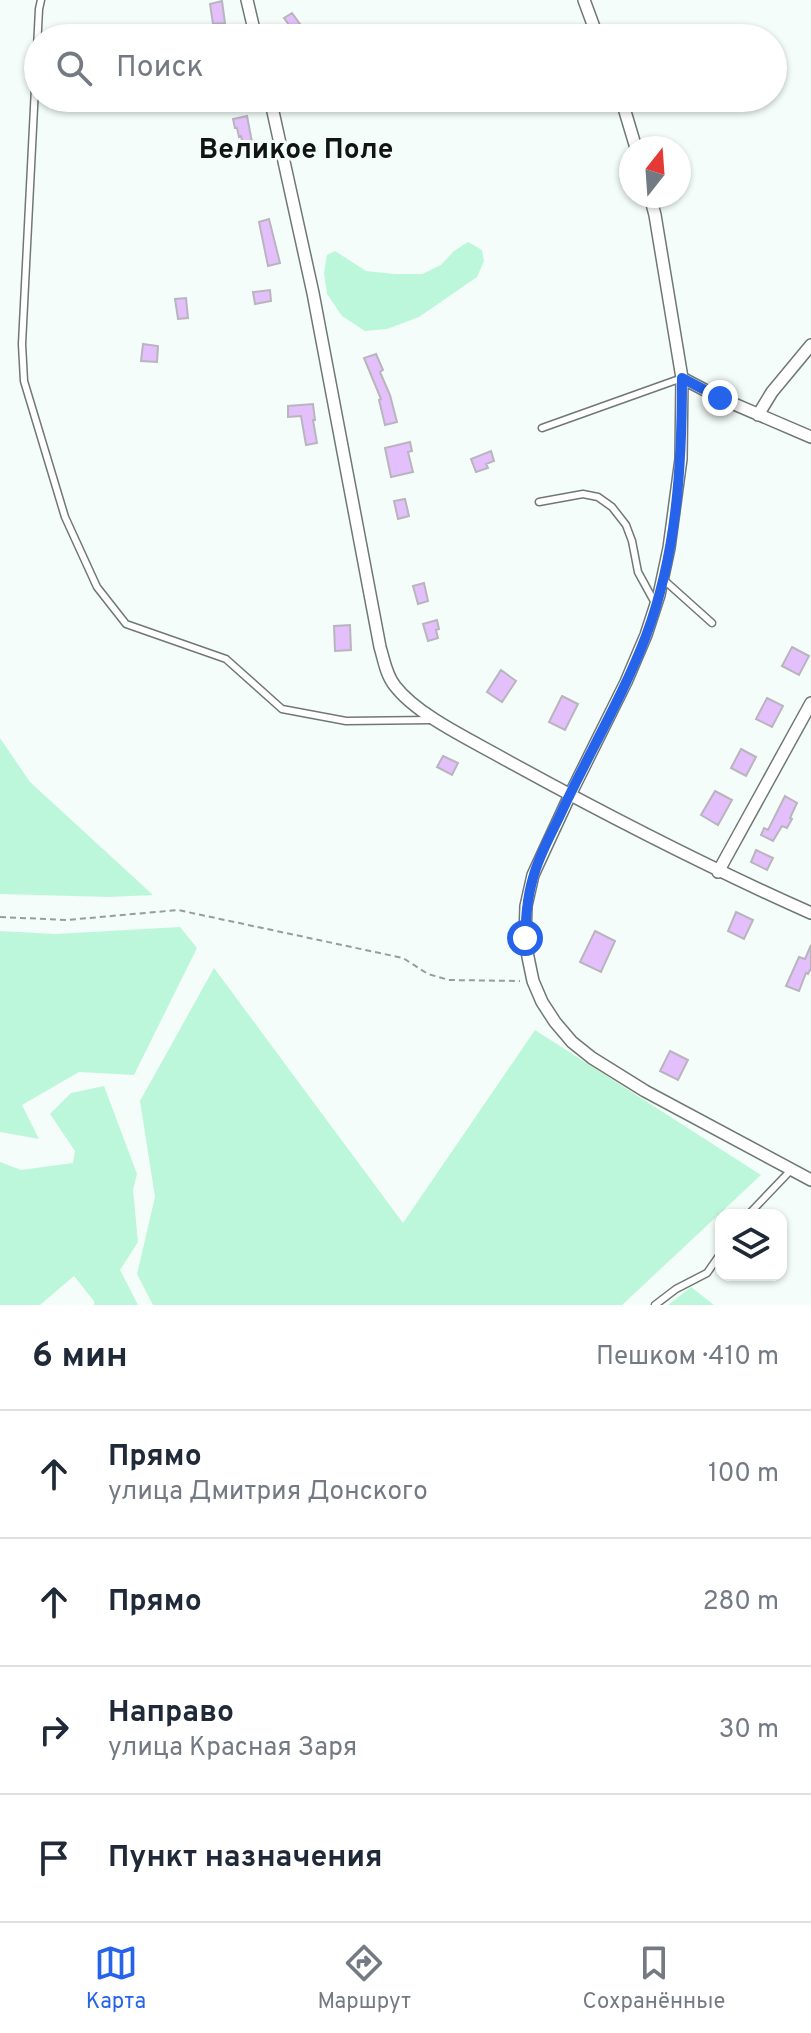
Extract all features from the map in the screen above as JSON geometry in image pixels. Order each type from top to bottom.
[{"type":"street","points":[[247,0],[253,24]]},
{"type":"street","points":[[584,0],[593,24]]},
{"type":"street","points":[[273,112],[313,293],[380,647],[386,672],[394,686],[434,720],[570,795],[718,872],[811,913]]},
{"type":"street","points":[[625,112],[632,136]]},
{"type":"street","points":[[653,208],[682,378],[677,499],[662,579],[646,635],[533,875],[526,906],[525,938],[533,981],[542,1002],[572,1042],[645,1091],[811,1180]]},
{"type":"street","points":[[758,415],[772,392],[811,345]]},
{"type":"street","points":[[682,378],[811,437]]},
{"type":"street","points":[[718,872],[811,703]]},
{"type":"lane","points":[[38,24],[41,0]]},
{"type":"lane","points":[[34,112],[22,344],[24,381],[65,517],[97,587],[126,624],[226,659],[282,709],[346,721],[434,720]]},
{"type":"lane","points":[[542,428],[682,378]]},
{"type":"lane","points":[[539,502],[583,494],[598,497],[612,507],[626,525],[638,572],[656,604]]},
{"type":"lane","points":[[662,579],[712,623]]},
{"type":"lane","points":[[754,1209],[791,1170]]},
{"type":"lane","points":[[655,1305],[676,1289],[707,1273],[715,1262]]},
{"type":"path","points":[[0,917],[67,920],[178,910],[403,958],[428,974],[449,980],[533,981]]},
{"type":"green space","points":[[468,242],[482,250],[484,261],[477,277],[419,317],[387,329],[365,331],[342,316],[327,294],[324,273],[327,255],[335,251],[366,271],[422,274],[441,265]]},
{"type":"green space","points":[[0,738],[30,782],[153,895],[0,894]]},
{"type":"green space","points":[[180,927],[197,948],[134,1075],[79,1072],[22,1105],[39,1139],[0,1132],[0,931],[55,934]]},
{"type":"green space","points":[[214,968],[403,1223],[535,1030],[761,1175],[725,1209],[715,1209],[715,1218],[622,1305],[153,1305],[137,1274],[155,1197],[140,1101]]},
{"type":"green space","points":[[104,1086],[137,1174],[133,1190],[138,1242],[120,1270],[138,1305],[94,1305],[74,1276],[40,1305],[0,1305],[0,1162],[21,1170],[73,1163],[75,1151],[50,1114],[71,1093]]},
{"type":"green space","points":[[691,1287],[714,1305],[668,1305]]},
{"type":"building","points":[[222,1],[225,23],[213,24],[210,4]]},
{"type":"building","points":[[292,13],[300,24],[288,24],[284,18]]},
{"type":"building","points":[[247,116],[252,142],[256,141],[259,152],[254,153],[255,158],[247,160],[233,119]]},
{"type":"building","points":[[269,219],[280,263],[268,266],[259,222]]},
{"type":"building","points":[[270,290],[271,301],[255,304],[253,292]]},
{"type":"building","points":[[186,298],[188,318],[178,319],[175,299]]},
{"type":"building","points":[[143,344],[158,346],[157,362],[141,361]]},
{"type":"building","points":[[376,354],[397,422],[385,425],[381,399],[364,358]]},
{"type":"building","points":[[313,404],[317,443],[306,445],[301,416],[288,417],[288,406]]},
{"type":"building","points":[[410,442],[412,451],[408,452],[413,472],[391,477],[385,448]]},
{"type":"building","points":[[491,451],[494,461],[486,464],[488,468],[476,472],[471,459]]},
{"type":"building","points":[[405,499],[409,516],[398,519],[394,501]]},
{"type":"building","points":[[424,583],[428,601],[418,604],[413,586]]},
{"type":"building","points":[[437,620],[438,638],[428,641],[423,624]]},
{"type":"building","points":[[350,625],[351,650],[335,651],[334,626]]},
{"type":"building","points":[[792,647],[809,656],[799,675],[782,666]]},
{"type":"building","points":[[501,670],[516,681],[502,702],[487,692]]},
{"type":"building","points":[[562,696],[578,704],[565,730],[549,722]]},
{"type":"building","points":[[767,698],[783,706],[772,727],[756,719]]},
{"type":"building","points":[[741,749],[756,757],[746,776],[731,768]]},
{"type":"building","points":[[443,756],[458,763],[452,775],[437,767]]},
{"type":"building","points":[[715,791],[732,800],[718,825],[701,815]]},
{"type":"building","points":[[785,796],[797,803],[787,828],[782,826],[773,841],[761,835],[764,828],[768,830]]},
{"type":"building","points":[[756,850],[773,858],[767,870],[751,862]]},
{"type":"building","points":[[736,912],[753,920],[744,939],[728,931]]},
{"type":"building","points":[[595,931],[615,941],[601,972],[580,962]]},
{"type":"building","points":[[811,945],[811,968],[799,991],[786,986],[799,957],[805,959]]},
{"type":"building","points":[[670,1051],[688,1060],[678,1080],[660,1071]]},
{"type":"district","name":"Великое Поле","points":[[296,151]]},
{"type":"route","points":[[525,938],[526,906],[533,875],[626,682],[659,595],[677,499],[682,378],[720,398]]}]
